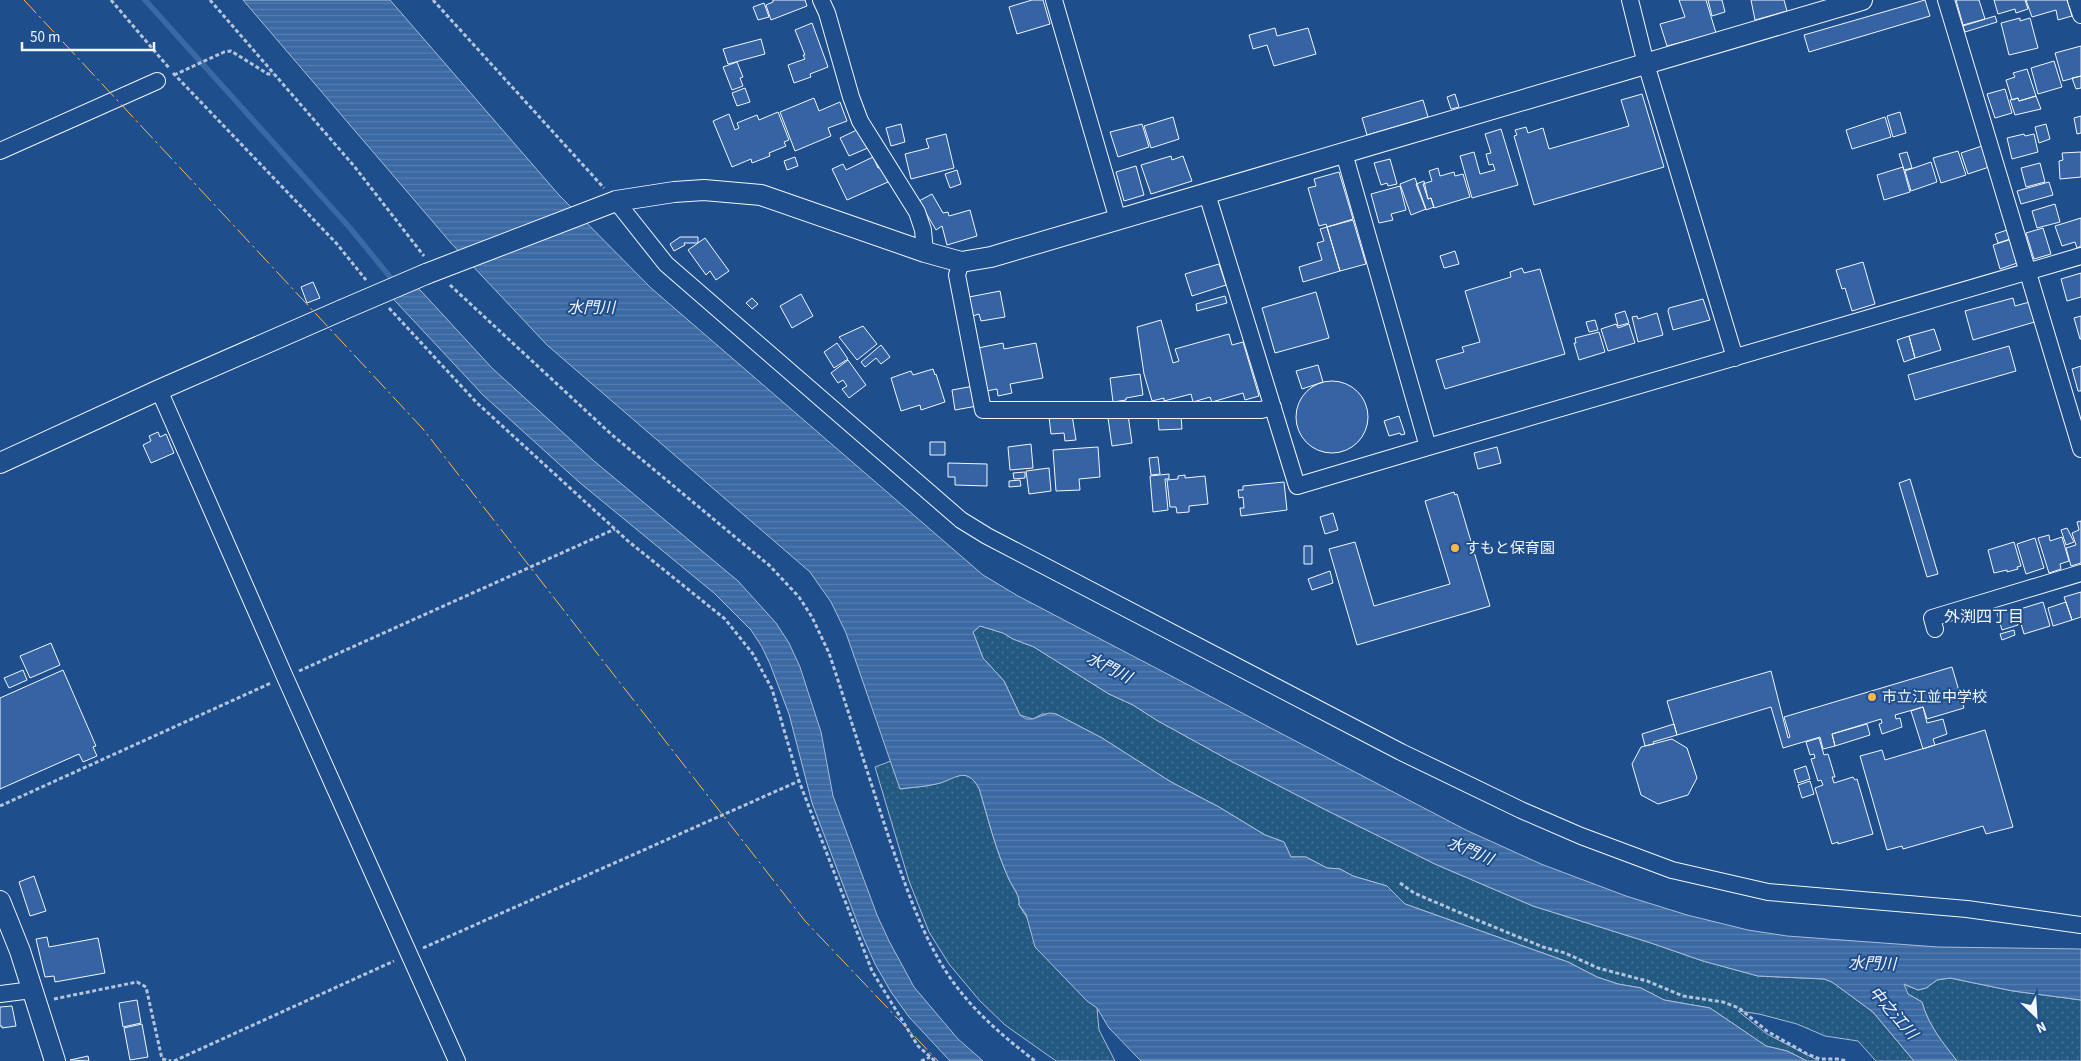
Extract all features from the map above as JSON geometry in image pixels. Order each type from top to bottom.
[{"type":"street","points":[[821,0],[827,13],[851,98],[860,121],[917,212],[923,230],[925,252]]},
{"type":"street","points":[[1054,0],[1118,220]]},
{"type":"street","points":[[1630,0],[1646,64],[1735,358]]},
{"type":"street","points":[[0,463],[159,390],[342,310],[437,270],[616,201],[674,192],[704,190],[761,196],[925,252],[961,262],[992,258],[1862,0]]},
{"type":"street","points":[[1946,0],[2081,449]]},
{"type":"street","points":[[2076,0],[2081,16]]},
{"type":"street","points":[[0,151],[157,81]]},
{"type":"street","points":[[1344,153],[1428,447]]},
{"type":"street","points":[[1207,194],[1296,486],[2081,256]]},
{"type":"street","points":[[616,201],[666,264],[961,520],[987,536],[1410,756],[1521,810],[1581,836],[1672,870],[1768,892],[1967,909],[2081,925]]},
{"type":"street","points":[[961,262],[957,275],[983,410],[1251,410],[1272,407]]},
{"type":"street","points":[[159,390],[457,1061]]},
{"type":"street","points":[[1935,629],[1932,618],[2081,573]]},
{"type":"street","points":[[0,901],[12,926],[55,1061]]},
{"type":"street","points":[[0,994],[34,996]]},
{"type":"path","points":[[110,0],[174,74],[337,244],[372,288]]},
{"type":"path","points":[[210,0],[354,166],[437,270],[584,409],[770,566],[799,597],[812,617],[829,653],[906,888],[924,932],[936,955],[968,1001],[1006,1039],[1035,1061]]},
{"type":"path","points":[[433,0],[616,201]]},
{"type":"path","points":[[181,72],[224,52],[231,51],[268,74],[274,74]]},
{"type":"path","points":[[383,302],[476,402],[615,529],[725,619],[753,654],[772,688],[799,780],[872,971],[918,1046],[935,1061]]},
{"type":"path","points":[[0,806],[615,529]]},
{"type":"path","points":[[34,996],[137,982],[146,987],[162,1059],[172,1061],[799,780]]},
{"type":"path","points":[[1400,883],[1414,893],[1542,947],[1565,952],[1598,968],[1647,981],[1683,996],[1723,1002],[1739,1008],[1766,1031],[1807,1054],[1820,1059],[1846,1061]]},
{"type":"path","points":[[921,1061],[930,1057]]},
{"type":"shaded area","points":[[980,626],[1003,633],[1034,647],[1109,694],[1133,705],[1229,760],[1324,809],[1435,864],[1533,906],[1703,961],[1758,976],[1824,979],[1832,982],[1873,1012],[1914,1061],[1876,1061],[1858,1041],[1825,1036],[1797,1024],[1759,1014],[1738,1011],[1767,1034],[1819,1061],[1807,1061],[1787,1051],[1766,1046],[1710,1008],[1664,1000],[1641,988],[1618,984],[1597,977],[1568,962],[1405,904],[1387,886],[1353,876],[1340,869],[1327,868],[1306,857],[1291,857],[1284,842],[1265,835],[1219,807],[1171,782],[1102,738],[1056,714],[1042,714],[1033,719],[1020,715],[1004,681],[983,658],[973,632]]},
{"type":"shaded area","points":[[891,761],[901,789],[936,784],[964,775],[974,781],[979,788],[999,855],[1017,895],[1019,905],[1065,978],[1097,1008],[1099,1030],[1115,1061],[1056,1061],[1005,1025],[980,1001],[949,964],[929,932],[909,881],[875,767]]},
{"type":"shaded area","points":[[1950,978],[2013,991],[2081,1000],[2081,1061],[1957,1061],[1932,1026],[1922,1002],[1908,994],[1903,984],[1918,990],[1926,988],[1937,980]]},
{"type":"water","points":[[243,0],[390,0],[559,195],[651,288],[983,575],[1018,596],[1466,830],[1541,864],[1626,896],[1687,915],[1748,930],[1787,936],[1938,947],[2081,949],[2081,1000],[2013,991],[1950,978],[1937,980],[1926,988],[1918,990],[1904,984],[1908,994],[1922,1002],[1932,1026],[1957,1061],[1914,1061],[1873,1012],[1832,982],[1824,979],[1758,976],[1703,961],[1533,906],[1435,864],[1324,809],[1229,760],[1133,705],[1109,694],[1034,647],[1003,633],[980,626],[973,632],[983,658],[1004,681],[1020,715],[1026,719],[1033,719],[1049,713],[1056,714],[1102,738],[1171,782],[1219,807],[1265,835],[1284,842],[1291,857],[1306,857],[1327,868],[1340,869],[1353,876],[1387,886],[1405,904],[1568,962],[1597,977],[1618,984],[1641,988],[1664,1000],[1710,1008],[1766,1046],[1787,1051],[1807,1061],[1141,1061],[1109,1028],[1097,1008],[1087,1001],[1035,947],[1026,914],[1019,905],[1017,894],[1003,866],[979,788],[974,781],[964,775],[927,786],[900,789],[846,633],[831,602],[810,572],[547,345],[451,243]]},
{"type":"water","points":[[409,278],[492,368],[594,461],[738,581],[776,623],[789,643],[800,667],[821,732],[833,796],[877,915],[889,941],[914,987],[958,1039],[983,1061],[950,1061],[909,1017],[891,992],[875,964],[862,935],[812,803],[789,714],[770,664],[751,630],[714,593],[579,482],[483,395],[384,289]]},
{"type":"building","points":[[773,0],[805,0],[807,6],[771,20],[766,5],[773,2]]},
{"type":"building","points":[[1032,0],[1043,0],[1050,24],[1017,34],[1009,7]]},
{"type":"building","points":[[1679,0],[1706,0],[1716,33],[1667,46],[1660,24],[1685,17]]},
{"type":"building","points":[[1708,0],[1722,0],[1725,12],[1712,16]]},
{"type":"building","points":[[1751,0],[1784,0],[1787,11],[1755,20]]},
{"type":"building","points":[[1925,0],[1930,16],[1809,52],[1804,35]]},
{"type":"building","points":[[1956,0],[1979,0],[1985,19],[1963,25]]},
{"type":"building","points":[[1994,0],[2025,0],[2028,9],[2016,13],[2015,9],[1998,14]]},
{"type":"building","points":[[2026,0],[2067,0],[2072,16],[2058,20],[2056,10],[2032,17]]},
{"type":"building","points":[[764,3],[769,17],[758,20],[753,7]]},
{"type":"building","points":[[1995,16],[1997,22],[1965,32],[1963,26]]},
{"type":"building","points":[[2020,18],[2020,21],[2030,18],[2038,48],[2009,55],[2001,23]]},
{"type":"building","points":[[812,23],[828,67],[810,74],[811,77],[794,83],[788,65],[805,59],[795,30]]},
{"type":"building","points":[[1275,28],[1277,36],[1308,28],[1316,54],[1274,66],[1267,45],[1253,49],[1249,35]]},
{"type":"building","points":[[761,39],[765,54],[728,64],[723,49]]},
{"type":"building","points":[[2081,46],[2081,76],[2063,81],[2055,53]]},
{"type":"building","points":[[2054,61],[2062,87],[2038,94],[2031,68]]},
{"type":"building","points":[[737,62],[743,77],[740,78],[743,86],[732,90],[723,67]]},
{"type":"building","points":[[2027,69],[2036,96],[2019,101],[2018,98],[2012,100],[2006,80],[2015,77],[2013,73]]},
{"type":"building","points":[[2081,76],[2081,88],[2076,89],[2072,78]]},
{"type":"building","points":[[745,88],[750,102],[737,106],[732,93]]},
{"type":"building","points":[[2005,89],[2012,113],[1995,118],[1987,94]]},
{"type":"building","points":[[1455,94],[1459,107],[1451,109],[1447,97]]},
{"type":"building","points":[[1642,94],[1664,167],[1534,205],[1514,136],[1517,135],[1515,130],[1526,127],[1528,133],[1543,128],[1549,149],[1629,126],[1621,100]]},
{"type":"building","points":[[2036,96],[2041,109],[2015,115],[2010,100],[2018,98],[2019,101]]},
{"type":"building","points":[[814,98],[819,111],[840,102],[847,121],[828,128],[831,136],[795,151],[780,112]]},
{"type":"building","points":[[1423,100],[1428,117],[1367,135],[1362,118]]},
{"type":"building","points":[[778,112],[789,140],[784,142],[786,146],[769,153],[770,156],[752,163],[751,159],[732,167],[713,121],[729,114],[735,130],[739,128],[737,123],[757,115],[759,120]]},
{"type":"building","points":[[1900,112],[1906,133],[1893,137],[1887,116]]},
{"type":"building","points":[[2081,116],[2081,133],[2077,134],[2074,118]]},
{"type":"building","points":[[1173,117],[1179,139],[1151,148],[1144,126]]},
{"type":"building","points":[[1885,117],[1891,137],[1852,149],[1846,130]]},
{"type":"building","points":[[901,124],[905,142],[891,146],[886,128]]},
{"type":"building","points":[[1142,124],[1149,147],[1118,157],[1110,132]]},
{"type":"building","points":[[2046,124],[2050,139],[2039,143],[2035,127]]},
{"type":"building","points":[[861,128],[870,147],[849,156],[840,138]]},
{"type":"building","points":[[1501,129],[1518,185],[1472,198],[1460,156],[1474,152],[1480,174],[1495,170],[1493,164],[1489,165],[1486,154],[1491,153],[1485,134]]},
{"type":"building","points":[[946,134],[954,168],[911,179],[905,154],[929,148],[926,139]]},
{"type":"building","points":[[2024,134],[2025,136],[2034,134],[2038,152],[2012,159],[2007,138]]},
{"type":"building","points":[[1985,145],[1992,166],[1968,174],[1961,153]]},
{"type":"building","points":[[1958,151],[1966,175],[1941,183],[1933,158]]},
{"type":"building","points":[[1907,152],[1912,168],[1904,170],[1899,154]]},
{"type":"building","points":[[2081,152],[2081,177],[2060,179],[2059,161],[2063,160],[2062,153]]},
{"type":"building","points":[[1171,156],[1172,160],[1183,156],[1192,181],[1151,194],[1141,165]]},
{"type":"building","points":[[795,157],[798,166],[787,170],[784,161]]},
{"type":"building","points":[[873,157],[878,168],[881,167],[888,182],[847,200],[832,169],[843,164],[846,170]]},
{"type":"building","points":[[1390,159],[1397,184],[1388,186],[1387,183],[1381,185],[1374,163]]},
{"type":"building","points":[[1931,162],[1937,182],[1911,191],[1905,171]]},
{"type":"building","points":[[2040,163],[2045,182],[2026,187],[2021,168]]},
{"type":"building","points":[[1136,166],[1144,195],[1124,201],[1116,172]]},
{"type":"building","points":[[1903,167],[1910,192],[1884,200],[1877,175]]},
{"type":"building","points":[[1438,168],[1440,176],[1454,172],[1455,176],[1463,174],[1470,197],[1434,208],[1431,198],[1428,199],[1423,184],[1432,181],[1429,171]]},
{"type":"building","points":[[957,170],[961,184],[950,188],[945,174]]},
{"type":"building","points":[[1339,172],[1353,219],[1327,227],[1326,224],[1319,226],[1308,188],[1316,186],[1314,179]]},
{"type":"building","points":[[1415,178],[1426,209],[1411,215],[1400,184]]},
{"type":"building","points":[[1424,181],[1428,199],[1431,198],[1434,207],[1426,210],[1416,184]]},
{"type":"building","points":[[2049,182],[2053,195],[2021,204],[2017,191]]},
{"type":"building","points":[[1400,186],[1406,210],[1391,214],[1393,220],[1379,223],[1371,194]]},
{"type":"building","points":[[932,194],[943,213],[948,212],[949,216],[970,210],[977,236],[947,245],[942,226],[936,230],[919,201]]},
{"type":"building","points":[[2055,204],[2060,222],[2037,228],[2032,211]]},
{"type":"building","points":[[2081,218],[2081,246],[2077,248],[2075,242],[2062,246],[2055,226]]},
{"type":"building","points":[[1353,220],[1366,264],[1340,271],[1327,227]]},
{"type":"building","points":[[1327,227],[1340,271],[1303,282],[1299,267],[1322,260],[1317,243],[1324,241],[1320,229]]},
{"type":"building","points":[[2043,228],[2051,254],[2034,259],[2026,233]]},
{"type":"building","points":[[2010,229],[2013,238],[1998,243],[1995,234]]},
{"type":"building","points":[[680,237],[698,237],[698,243],[684,243],[685,245],[674,251],[670,244]]},
{"type":"building","points":[[705,238],[729,271],[716,280],[710,271],[706,275],[688,250]]},
{"type":"building","points":[[2012,239],[2020,262],[2000,269],[1993,245]]},
{"type":"building","points":[[1455,251],[1459,264],[1444,268],[1440,256]]},
{"type":"building","points":[[1863,262],[1875,304],[1852,311],[1845,288],[1842,289],[1836,270]]},
{"type":"building","points":[[1219,264],[1226,285],[1192,296],[1185,274]]},
{"type":"building","points":[[1522,268],[1524,273],[1540,269],[1565,354],[1445,389],[1436,360],[1464,352],[1462,347],[1480,342],[1465,291],[1511,277],[1510,272]]},
{"type":"building","points":[[2081,273],[2081,297],[2067,301],[2061,279]]},
{"type":"building","points":[[313,282],[320,298],[307,303],[301,287]]},
{"type":"building","points":[[1000,291],[1005,317],[981,321],[979,314],[973,316],[969,297]]},
{"type":"building","points":[[1316,292],[1329,338],[1275,353],[1262,308]]},
{"type":"building","points":[[801,294],[813,316],[792,328],[780,306]]},
{"type":"building","points":[[1225,296],[1227,303],[1197,311],[1196,304]]},
{"type":"building","points":[[752,298],[758,304],[752,309],[746,303]]},
{"type":"building","points":[[2013,298],[2015,306],[2033,301],[2038,321],[1973,340],[1965,311]]},
{"type":"building","points":[[1703,299],[1710,320],[1673,330],[1668,311],[1669,308]]},
{"type":"building","points":[[1625,311],[1629,323],[1618,326],[1615,314]]},
{"type":"building","points":[[1657,313],[1663,335],[1638,342],[1632,317],[1637,316],[1638,319]]},
{"type":"building","points":[[2081,316],[2081,339],[2080,339],[2074,318]]},
{"type":"building","points":[[1161,320],[1173,363],[1179,361],[1175,349],[1229,334],[1232,345],[1243,342],[1259,396],[1245,400],[1243,393],[1212,402],[1210,397],[1193,402],[1191,394],[1164,401],[1164,398],[1152,401],[1144,374],[1137,327]]},
{"type":"building","points":[[1595,320],[1598,330],[1589,332],[1586,322]]},
{"type":"building","points":[[1616,324],[1618,328],[1629,324],[1635,343],[1608,351],[1601,329]]},
{"type":"building","points":[[863,326],[877,344],[857,360],[839,337]]},
{"type":"building","points":[[1934,329],[1941,350],[1915,358],[1909,336]]},
{"type":"building","points":[[1599,332],[1605,352],[1579,360],[1574,343],[1576,343],[1575,338]]},
{"type":"building","points":[[1909,336],[1915,358],[1904,362],[1897,340]]},
{"type":"building","points":[[837,343],[848,359],[834,368],[824,352]]},
{"type":"building","points":[[1003,343],[1004,349],[1036,343],[1043,378],[1010,384],[1012,393],[998,396],[997,389],[986,391],[978,348]]},
{"type":"building","points":[[881,345],[890,357],[881,364],[876,358],[865,367],[861,362]]},
{"type":"building","points":[[2009,346],[2016,371],[1915,400],[1908,375]]},
{"type":"building","points":[[848,360],[866,385],[849,398],[842,389],[847,386],[843,380],[838,383],[831,373]]},
{"type":"building","points":[[1318,365],[1323,382],[1302,389],[1296,371]]},
{"type":"building","points":[[2081,366],[2081,391],[2078,391],[2072,369]]},
{"type":"building","points":[[933,369],[945,402],[921,410],[920,405],[901,411],[891,378],[911,371],[913,375]]},
{"type":"building","points":[[1140,374],[1143,395],[1113,402],[1110,378]]},
{"type":"building","points":[[1332,381],[1352,387],[1362,397],[1368,417],[1362,437],[1352,447],[1332,453],[1312,447],[1302,437],[1296,417],[1302,397],[1312,387]]},
{"type":"building","points":[[974,386],[977,406],[955,410],[952,390]]},
{"type":"building","points":[[1072,415],[1076,440],[1065,441],[1064,433],[1051,434],[1049,417]]},
{"type":"building","points":[[1128,415],[1132,443],[1112,446],[1108,418]]},
{"type":"building","points":[[1181,416],[1182,429],[1159,430],[1158,418]]},
{"type":"building","points":[[1399,416],[1405,434],[1401,435],[1400,433],[1389,436],[1384,421]]},
{"type":"building","points":[[158,432],[160,437],[166,434],[174,453],[151,463],[143,445],[151,441],[149,436]]},
{"type":"building","points":[[930,442],[945,442],[945,455],[930,455]]},
{"type":"building","points":[[1031,444],[1033,468],[1010,470],[1008,447]]},
{"type":"building","points":[[1098,447],[1100,477],[1079,479],[1080,490],[1056,491],[1053,450]]},
{"type":"building","points":[[1497,447],[1501,463],[1478,469],[1474,453]]},
{"type":"building","points":[[1158,457],[1160,474],[1151,475],[1149,458]]},
{"type":"building","points":[[948,463],[987,464],[987,486],[955,485],[955,477],[948,477]]},
{"type":"building","points":[[1049,468],[1051,491],[1029,494],[1026,471]]},
{"type":"building","points":[[1025,472],[1025,478],[1014,479],[1013,473]]},
{"type":"building","points":[[1169,474],[1169,479],[1165,479],[1168,510],[1153,512],[1150,476]]},
{"type":"building","points":[[1185,475],[1185,478],[1205,476],[1208,504],[1189,506],[1189,512],[1177,513],[1176,507],[1170,507],[1167,480],[1178,479],[1178,476]]},
{"type":"building","points":[[1910,479],[1938,574],[1927,577],[1899,483]]},
{"type":"building","points":[[1020,480],[1021,486],[1009,487],[1009,481]]},
{"type":"building","points":[[1284,482],[1287,510],[1241,516],[1240,508],[1244,508],[1243,497],[1239,498],[1238,490],[1243,490],[1243,486]]},
{"type":"building","points":[[1454,492],[1455,495],[1457,494],[1490,606],[1357,645],[1329,549],[1355,542],[1374,606],[1450,584],[1425,501]]},
{"type":"building","points":[[1333,513],[1338,530],[1325,534],[1320,517]]},
{"type":"building","points":[[2081,521],[2081,563],[2071,566],[2066,548],[2076,545],[2072,533],[2079,530],[2077,522]]},
{"type":"building","points":[[2067,528],[2074,542],[2066,545],[2061,530]]},
{"type":"building","points":[[2049,535],[2050,541],[2062,537],[2069,561],[2060,564],[2061,569],[2049,573],[2038,538]]},
{"type":"building","points":[[2035,538],[2044,568],[2026,574],[2017,544]]},
{"type":"building","points":[[2014,542],[2021,566],[2017,567],[2018,569],[2007,572],[2007,570],[1994,573],[1988,550]]},
{"type":"building","points":[[1304,546],[1312,546],[1312,564],[1304,564]]},
{"type":"building","points":[[1330,571],[1333,583],[1312,590],[1308,579]]},
{"type":"building","points":[[2081,592],[2081,617],[2072,620],[2064,597]]},
{"type":"building","points":[[2043,602],[2050,626],[2024,634],[2017,610]]},
{"type":"building","points":[[2066,602],[2072,620],[2053,626],[2048,608]]},
{"type":"building","points":[[2014,608],[2018,625],[2002,630],[1997,613]]},
{"type":"building","points":[[2014,630],[2015,635],[2002,640],[2000,634]]},
{"type":"building","points":[[51,643],[60,665],[30,678],[20,656]]},
{"type":"building","points":[[1952,667],[1964,708],[1927,719],[1923,707],[1895,715],[1896,719],[1900,718],[1902,727],[1882,734],[1879,724],[1882,723],[1881,719],[1832,734],[1835,746],[1823,749],[1820,737],[1783,748],[1771,707],[1677,735],[1667,701],[1771,671],[1788,738],[1790,737],[1784,717]]},
{"type":"building","points":[[23,670],[27,680],[9,688],[4,678]]},
{"type":"building","points":[[63,670],[96,746],[93,747],[97,756],[83,762],[79,754],[0,789],[0,698]]},
{"type":"building","points":[[1923,707],[1927,723],[1943,719],[1947,734],[1933,739],[1935,745],[1923,749],[1911,711]]},
{"type":"building","points":[[1674,724],[1677,735],[1645,746],[1642,734]]},
{"type":"building","points":[[1867,724],[1870,735],[1835,746],[1832,734]]},
{"type":"building","points":[[1985,730],[2013,827],[1986,834],[1983,826],[1903,849],[1902,846],[1887,850],[1860,756],[1882,750],[1885,760]]},
{"type":"building","points":[[1819,738],[1824,755],[1828,754],[1835,777],[1832,777],[1834,783],[1853,777],[1855,780],[1857,779],[1873,834],[1832,844],[1815,788],[1823,785],[1821,780],[1818,781],[1811,759],[1815,758],[1814,754],[1810,755],[1806,742]]},
{"type":"building","points":[[1672,739],[1687,748],[1697,778],[1688,795],[1658,804],[1641,795],[1632,764],[1641,747]]},
{"type":"building","points":[[1806,766],[1810,779],[1798,783],[1794,770]]},
{"type":"building","points":[[1810,781],[1814,794],[1802,798],[1798,785]]},
{"type":"building","points":[[34,876],[46,911],[30,916],[19,882]]},
{"type":"building","points":[[47,937],[49,947],[98,938],[105,973],[55,982],[54,976],[45,977],[36,939]]},
{"type":"building","points":[[137,1000],[141,1023],[123,1027],[119,1003]]},
{"type":"building","points":[[12,1006],[16,1026],[2,1028],[0,1026],[0,1007]]},
{"type":"building","points":[[142,1024],[148,1057],[130,1060],[124,1028]]},
{"type":"building","points":[[88,1056],[89,1061],[70,1060]]},
{"type":"waterway","points":[[145,0],[350,228],[395,283]]},
{"type":"power","points":[[24,0],[423,429],[805,921],[938,1061]]},
{"type":"place","name":"すもと保育園","points":[[1455,548]]},
{"type":"place","name":"市立江並中学校","points":[[1872,697]]},
{"type":"district","name":"外渕四丁目","points":[[1984,617]]},
{"type":"water label","name":"水門川","points":[[591,308]]},
{"type":"water label","name":"水門川","points":[[1109,668]]},
{"type":"water label","name":"水門川","points":[[1470,851]]},
{"type":"water label","name":"水門川","points":[[1872,964]]},
{"type":"water label","name":"中之江川","points":[[1893,1013]]}]
